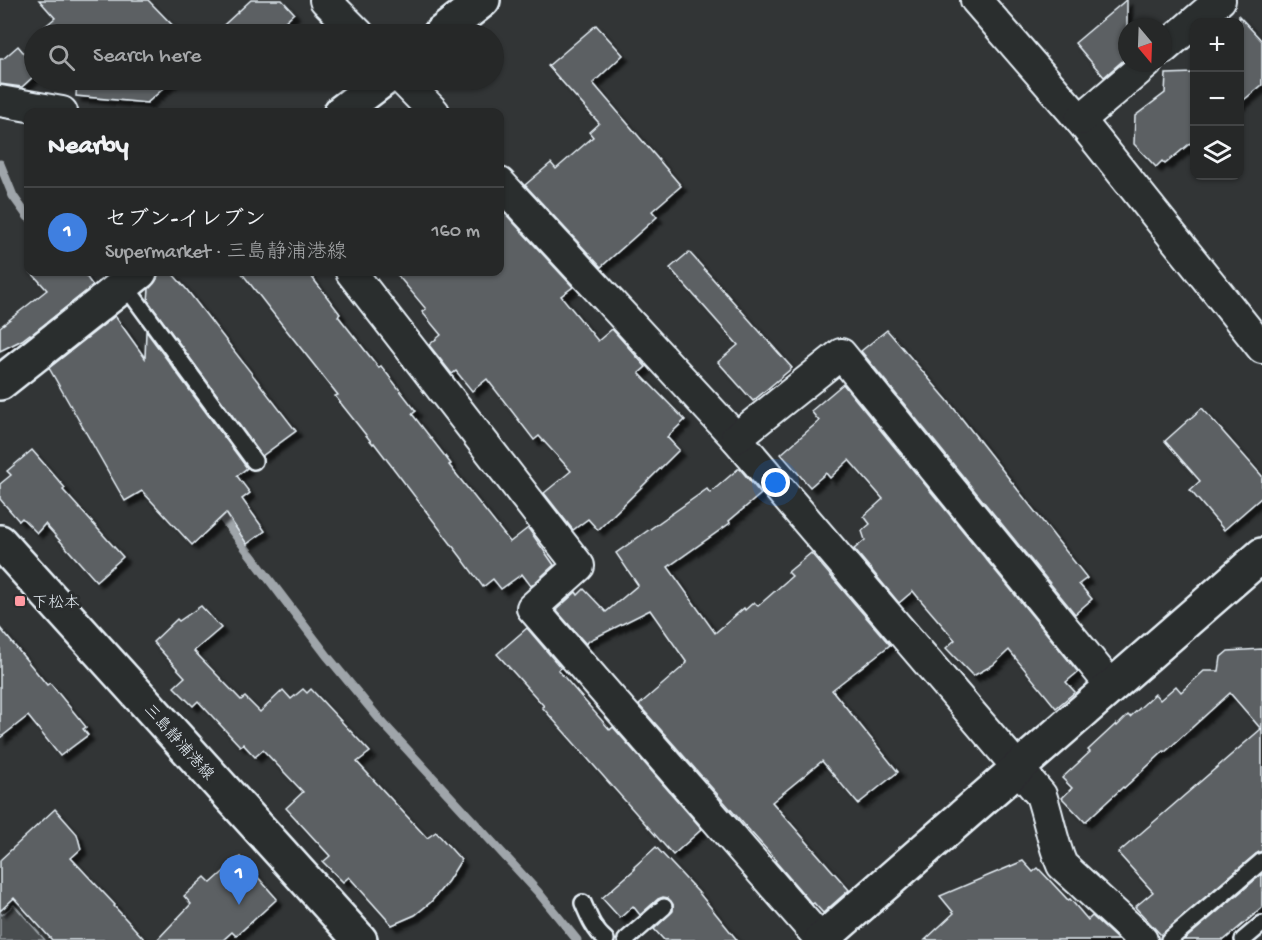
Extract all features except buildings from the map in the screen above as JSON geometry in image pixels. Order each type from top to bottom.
[{"type":"street","points":[[325,0],[349,24]]},
{"type":"street","points":[[453,24],[483,0]]},
{"type":"street","points":[[976,0],[1080,120],[1262,348]]},
{"type":"street","points":[[1172,41],[1220,0]]},
{"type":"street","points":[[1080,120],[1136,72]]},
{"type":"street","points":[[346,108],[370,90]]},
{"type":"street","points":[[413,90],[430,108]]},
{"type":"street","points":[[0,101],[39,108]]},
{"type":"street","points":[[504,187],[736,438],[1019,769],[1041,795],[1062,865],[1142,940]]},
{"type":"street","points":[[354,276],[579,566],[532,608],[821,940],[1262,555]]},
{"type":"street","points":[[0,383],[132,278]]},
{"type":"street","points":[[736,438],[841,354],[1112,687]]},
{"type":"street","name":"三島静浦港線","points":[[0,542],[360,940]]},
{"type":"lane","points":[[132,278],[254,461]]},
{"type":"lane","points":[[1169,940],[1262,861]]},
{"type":"lane","points":[[583,903],[591,922],[606,940]]},
{"type":"lane","points":[[626,940],[664,907]]},
{"type":"lane","points":[[1243,940],[1262,924]]},
{"type":"shaded area","points":[[14,905],[45,940],[0,940],[0,912],[2,915]]},
{"type":"waterway","points":[[0,164],[13,196],[24,211]]},
{"type":"waterway","points":[[215,508],[328,657],[381,721],[538,892],[577,940]]},
{"type":"place","name":"下松本","points":[[20,601]]},
{"type":"place","name":"セブン-イレブン","points":[[239,905]]}]
